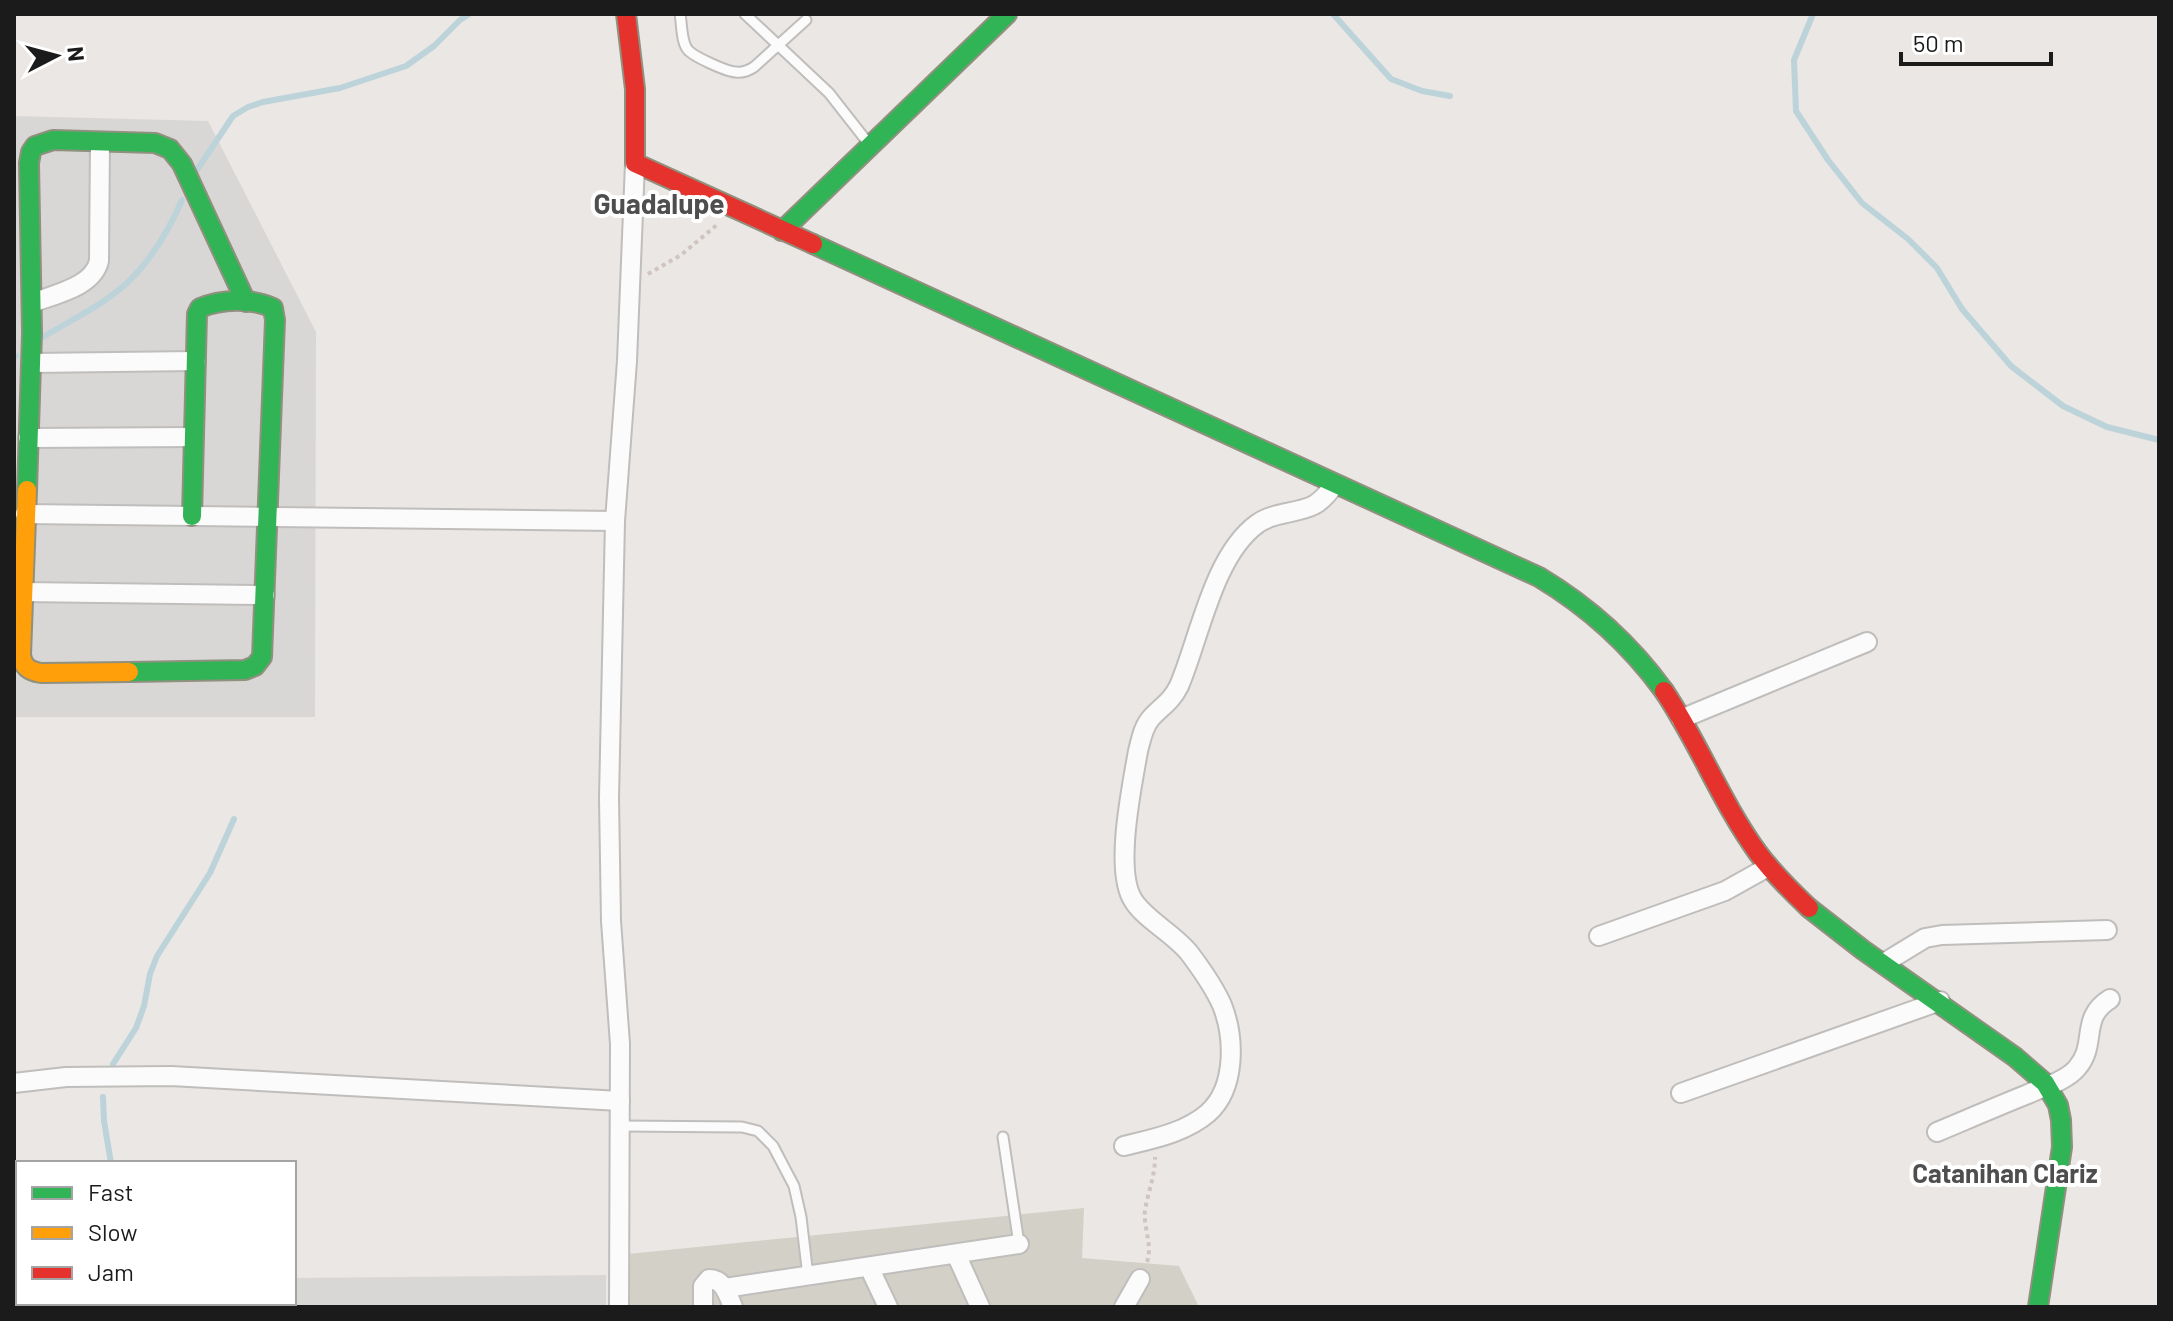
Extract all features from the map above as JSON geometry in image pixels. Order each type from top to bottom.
[{"type":"street","points":[[619,1307],[620,1044],[609,862],[615,521],[635,163],[635,89],[626,14]]},
{"type":"street","points":[[782,231],[1007,14]]},
{"type":"street","points":[[192,516],[197,314],[200,308],[212,304],[264,302],[271,305],[275,312],[262,657],[253,668],[245,670],[30,671],[22,662],[22,592],[31,363],[30,151],[43,141],[155,143],[170,149],[176,155],[246,302]]},
{"type":"street","points":[[32,303],[83,282],[97,271],[100,142]]},
{"type":"street","points":[[635,163],[1539,577],[1579,602],[1651,672],[1731,810],[1768,867],[1794,894],[1825,921],[2029,1068],[2047,1086],[2059,1106],[2062,1147],[2038,1307]]},
{"type":"street","points":[[31,363],[196,361]]},
{"type":"street","points":[[28,438],[194,437]]},
{"type":"street","points":[[1124,1146],[1153,1139],[1191,1124],[1208,1113],[1222,1096],[1231,1054],[1223,1007],[1212,985],[1188,952],[1133,900],[1126,883],[1124,858],[1129,808],[1145,726],[1169,703],[1178,687],[1208,602],[1239,542],[1256,525],[1270,518],[1315,505],[1335,484]]},
{"type":"street","points":[[25,514],[615,521]]},
{"type":"street","points":[[22,592],[265,595]]},
{"type":"street","points":[[1681,719],[1867,642]]},
{"type":"street","points":[[1599,936],[1725,891],[1768,867]]},
{"type":"street","points":[[1884,963],[1925,938],[1942,935],[2107,930]]},
{"type":"street","points":[[1937,1132],[2075,1071],[2088,1046],[2094,1012],[2110,999]]},
{"type":"street","points":[[1681,1093],[1940,1001]]},
{"type":"street","points":[[14,1083],[66,1077],[171,1076],[620,1101]]},
{"type":"street","points":[[725,1288],[1019,1244]]},
{"type":"street","points":[[956,1254],[980,1307]]},
{"type":"street","points":[[869,1267],[888,1307]]},
{"type":"street","points":[[703,1307],[703,1286],[709,1279],[720,1282],[733,1307]]},
{"type":"street","points":[[1124,1307],[1140,1279]]},
{"type":"lane","points":[[680,14],[690,52],[737,73],[749,70],[806,20]]},
{"type":"lane","points":[[745,14],[829,93],[871,147]]},
{"type":"lane","points":[[620,1126],[742,1127],[758,1131],[773,1146],[794,1186],[808,1276]]},
{"type":"lane","points":[[1003,1137],[1019,1244]]},
{"type":"path","points":[[630,283],[681,255],[735,209]]},
{"type":"path","points":[[1140,1279],[1150,1248],[1145,1210],[1155,1169],[1153,1139]]},
{"type":"shaded area","points":[[14,116],[208,121],[316,332],[315,717],[14,717]]},
{"type":"shaded area","points":[[1084,1208],[1082,1258],[1179,1266],[1199,1307],[628,1307],[628,1254]]},
{"type":"shaded area","points":[[606,1275],[606,1307],[285,1307],[296,1305],[296,1278]]},
{"type":"waterway","points":[[195,173],[233,116],[248,107],[340,88],[406,66],[469,14]]},
{"type":"waterway","points":[[1333,14],[1391,79],[1422,91],[1450,96]]},
{"type":"waterway","points":[[1813,14],[1794,60],[1796,111],[1828,160],[1862,203],[1908,239],[1937,268],[1962,309],[2011,366],[2063,406],[2107,427],[2159,440]]},
{"type":"waterway","points":[[43,337],[127,283],[159,244],[182,200]]},
{"type":"waterway","points":[[113,1064],[136,1028],[157,956],[210,873],[234,819]]},
{"type":"waterway","points":[[103,1097],[111,1161]]},
{"type":"traffic: fast","points":[[782,231],[1007,14]]},
{"type":"traffic: fast","points":[[27,490],[32,333],[29,163],[35,146],[53,140],[155,143],[170,149],[182,164],[246,302]]},
{"type":"traffic: fast","points":[[813,244],[1539,577],[1608,628],[1664,691]]},
{"type":"traffic: fast","points":[[129,672],[245,670],[255,666],[262,657],[275,320],[273,308],[265,305],[227,301],[200,308],[197,314],[192,516]]},
{"type":"traffic: fast","points":[[1809,908],[2015,1057],[2045,1083],[2058,1105],[2062,1147],[2038,1307]]},
{"type":"traffic: slow","points":[[27,490],[23,663],[30,670],[41,673],[129,672]]},
{"type":"traffic: jam","points":[[626,14],[635,89],[635,163],[813,244]]},
{"type":"traffic: jam","points":[[1664,691],[1745,834],[1770,868],[1809,908]]},
{"type":"district","name":"Guadalupe","points":[[659,204]]},
{"type":"district","name":"Catanihan Clariz","points":[[2005,1174]]}]
